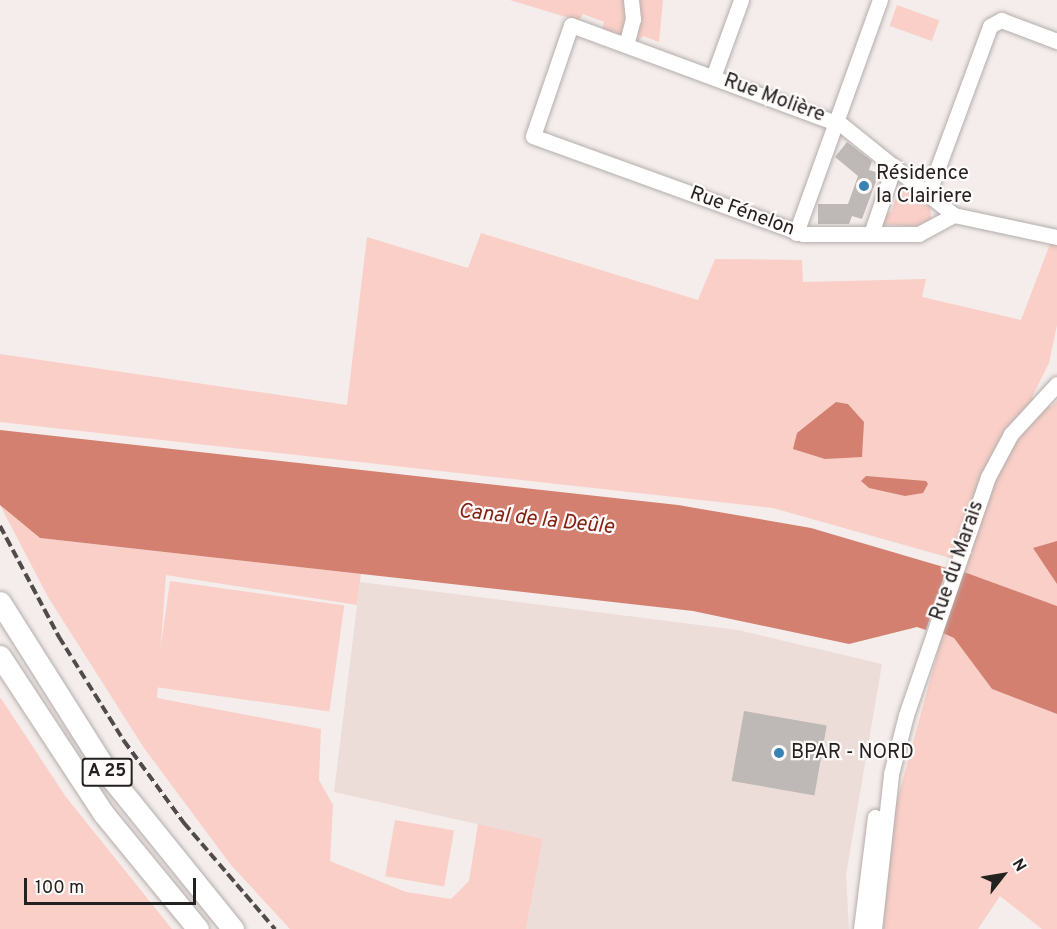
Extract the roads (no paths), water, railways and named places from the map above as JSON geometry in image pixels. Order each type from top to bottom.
[{"type":"highway","name":"A 25","points":[[0,602],[112,780],[233,929]]},
{"type":"highway","name":"A 25","points":[[0,656],[103,813],[198,929]]},
{"type":"street","points":[[627,45],[633,19],[631,0]]},
{"type":"street","points":[[713,77],[741,0]]},
{"type":"street","points":[[796,233],[880,0]]},
{"type":"street","points":[[928,194],[990,27],[1000,20],[1057,41]]},
{"type":"street","name":"Rue Molière","points":[[533,136],[571,25],[836,122],[954,215]]},
{"type":"street","name":"Rue Fénelon","points":[[533,136],[796,233],[924,233],[954,215]]},
{"type":"street","points":[[871,234],[894,166]]},
{"type":"street","points":[[954,215],[1057,237]]},
{"type":"street","name":"Rue du Marais","points":[[861,929],[868,848],[920,673],[968,532],[1008,439],[1055,389]]},
{"type":"street","name":"Rue du Marais","points":[[874,929],[894,756]]},
{"type":"water","points":[[836,402],[848,404],[864,422],[862,457],[825,459],[793,449],[797,433]]},
{"type":"water","name":"Canal de la Deûle","points":[[0,430],[678,505],[811,528],[947,568],[926,630],[917,627],[849,644],[693,611],[40,538],[0,505]]},
{"type":"water","points":[[866,476],[926,481],[928,484],[923,493],[905,496],[869,488],[861,481]]},
{"type":"water","points":[[1057,541],[1057,584],[1033,548]]},
{"type":"water","points":[[964,572],[1057,606],[1057,714],[992,689],[954,638],[943,633]]},
{"type":"railway","points":[[0,526],[59,637],[124,741],[184,823],[275,929]]},
{"type":"place","name":"Résidence la Clairiere","points":[[864,186]]},
{"type":"place","name":"BPAR - NORD","points":[[779,753]]}]
